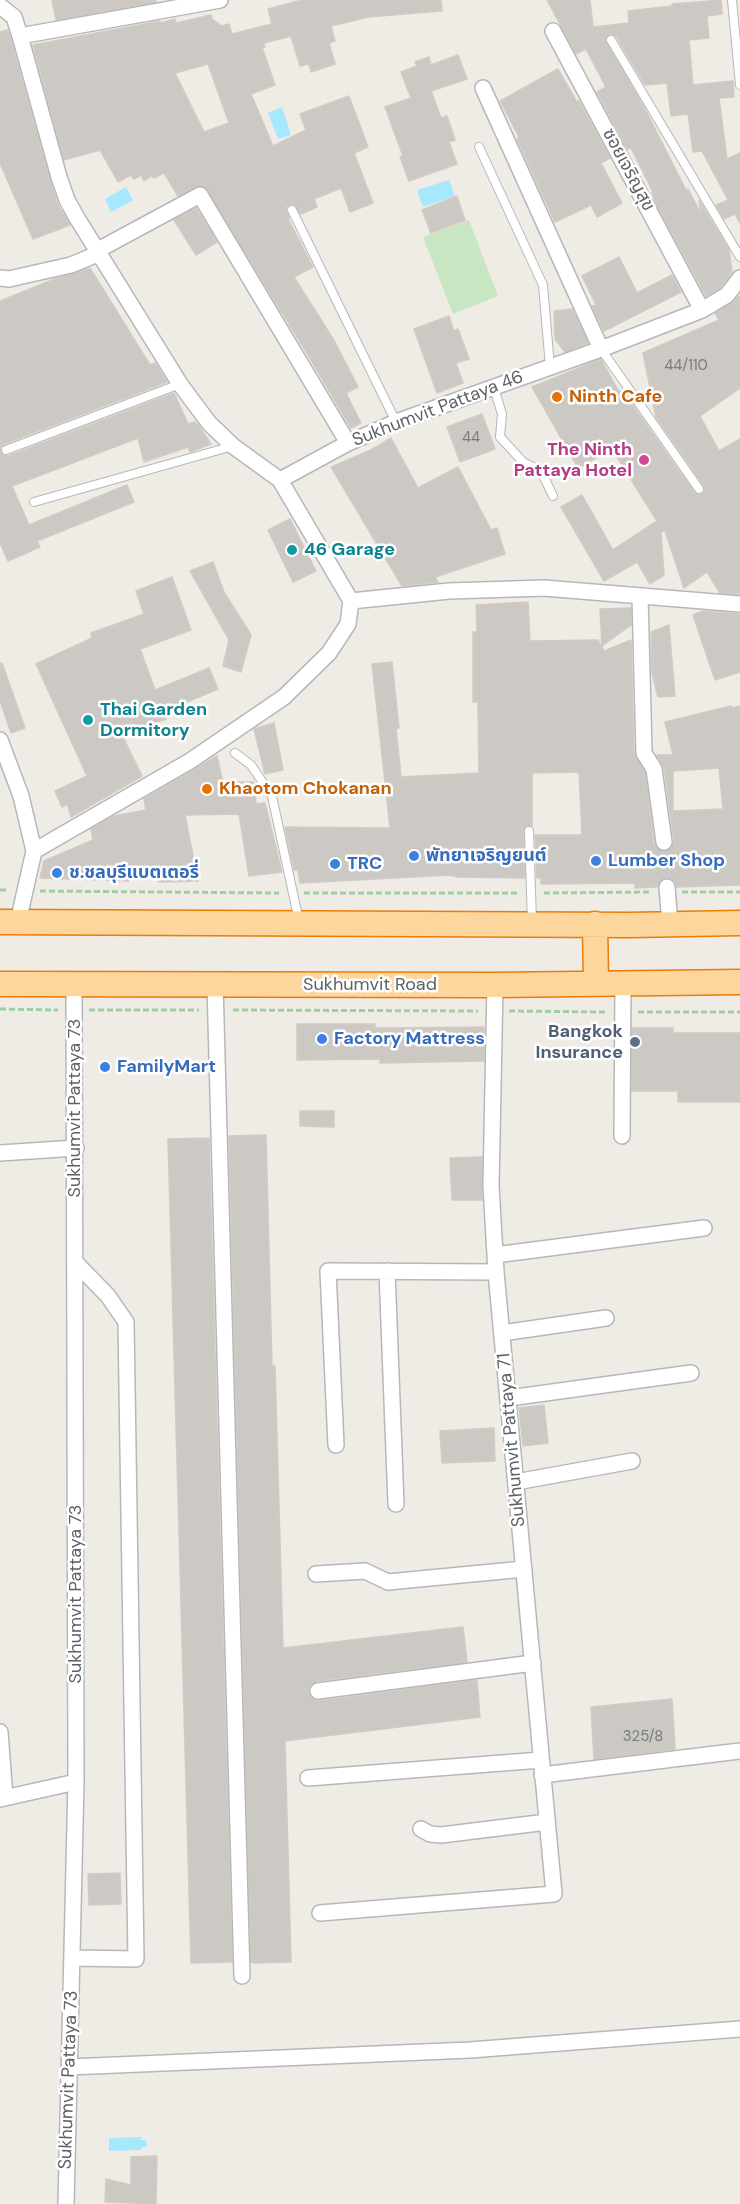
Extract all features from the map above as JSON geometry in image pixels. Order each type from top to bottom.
[{"type":"highway","points":[[9,922],[740,923]]},
{"type":"highway","points":[[595,924],[596,983]]},
{"type":"highway","name":"Sukhumvit Road","points":[[0,984],[495,985],[740,982]]},
{"type":"street","points":[[20,36],[165,5],[220,0]]},
{"type":"street","points":[[0,6],[14,17],[67,200],[180,384],[209,423],[233,446],[280,480],[351,601],[348,624],[329,653],[284,697],[190,761],[34,851]]},
{"type":"street","name":"ซอยเจริญสุข","points":[[553,31],[702,310]]},
{"type":"street","points":[[483,88],[601,349]]},
{"type":"street","points":[[0,278],[9,279],[71,265],[99,252],[200,195],[348,443]]},
{"type":"street","name":"Sukhumvit Pattaya 46","points":[[280,480],[348,443],[396,422],[601,349],[702,310],[727,295],[740,278]]},
{"type":"street","points":[[351,601],[449,591],[544,588],[740,604]]},
{"type":"street","points":[[640,596],[644,753],[654,769],[664,842]]},
{"type":"street","points":[[0,741],[21,796],[34,851],[24,890],[9,922]]},
{"type":"street","points":[[668,890],[670,924]]},
{"type":"street","points":[[622,1136],[623,982]]},
{"type":"street","name":"Sukhumvit Pattaya 73","points":[[66,2204],[76,1782],[74,984]]},
{"type":"street","points":[[215,984],[242,1976]]},
{"type":"street","name":"Sukhumvit Pattaya 71","points":[[320,1913],[554,1894],[496,1272],[491,1186],[495,985]]},
{"type":"street","points":[[0,1153],[76,1148]]},
{"type":"street","points":[[495,1255],[704,1228]]},
{"type":"street","points":[[73,1958],[136,1959],[126,1322],[108,1296],[76,1263]]},
{"type":"street","points":[[336,1445],[328,1271],[496,1272]]},
{"type":"street","points":[[387,1271],[396,1504]]},
{"type":"street","points":[[502,1334],[606,1318]]},
{"type":"street","points":[[509,1398],[691,1373]]},
{"type":"street","points":[[516,1482],[632,1461]]},
{"type":"street","points":[[316,1574],[365,1571],[388,1582],[524,1569]]},
{"type":"street","points":[[318,1691],[532,1663]]},
{"type":"street","points":[[0,1732],[3,1799],[76,1782]]},
{"type":"street","points":[[308,1778],[541,1768],[740,1751]]},
{"type":"street","points":[[421,1829],[441,1836],[547,1822]]},
{"type":"street","points":[[69,2067],[470,2050],[740,2029]]},
{"type":"lane","points":[[732,0],[740,84]]},
{"type":"lane","points":[[611,40],[740,257]]},
{"type":"lane","points":[[479,147],[543,285],[550,367]]},
{"type":"lane","points":[[292,210],[396,422]]},
{"type":"lane","points":[[601,349],[699,489]]},
{"type":"lane","points":[[6,450],[180,384]]},
{"type":"lane","points":[[494,388],[502,414],[500,437],[523,462],[542,471],[553,495]]},
{"type":"lane","points":[[34,502],[233,446]]},
{"type":"lane","points":[[235,753],[251,765],[272,796],[300,924]]},
{"type":"lane","points":[[529,831],[532,924]]},
{"type":"path","points":[[0,890],[293,893],[531,893],[668,890],[740,892]]},
{"type":"path","points":[[0,1009],[740,1012]]},
{"type":"green space","points":[[469,220],[498,296],[453,314],[423,237]]},
{"type":"water","points":[[282,107],[291,135],[278,139],[268,113]]},
{"type":"water","points":[[449,180],[455,196],[423,207],[417,190]]},
{"type":"water","points":[[126,187],[133,200],[111,212],[105,199]]},
{"type":"water","points":[[141,2137],[141,2140],[146,2140],[147,2147],[141,2147],[141,2150],[109,2151],[109,2138]]},
{"type":"building","points":[[52,0],[156,0],[156,2],[56,20]]},
{"type":"building","points":[[302,0],[441,0],[442,11],[368,17],[331,26],[335,41],[329,43],[335,64],[311,72],[309,64],[300,66],[291,36],[264,43],[265,47],[262,47],[275,85],[251,94],[273,146],[306,130],[300,114],[349,96],[368,147],[354,153],[373,203],[350,212],[341,188],[314,199],[317,207],[301,214],[293,204],[287,206],[286,210],[288,219],[313,267],[294,277],[335,342],[358,387],[346,393],[361,423],[351,428],[205,187],[196,186],[178,196],[164,173],[154,178],[151,176],[144,181],[141,175],[134,179],[131,175],[118,182],[100,150],[64,160],[33,45],[160,21],[160,23],[175,19],[176,23],[211,15],[212,19],[222,26],[229,24],[232,34],[272,24],[268,9]],"holes":[[[208,64],[229,123],[204,132],[175,73]]]},
{"type":"building","points":[[547,0],[590,0],[593,27],[629,23],[628,11],[721,0],[722,14],[707,16],[709,38],[689,40],[693,85],[733,81],[734,97],[719,98],[727,159],[740,153],[740,223],[735,214],[724,219],[716,205],[728,200],[702,151],[693,152],[688,114],[671,116],[667,83],[645,85],[616,36],[610,34],[605,39],[646,111],[686,190],[688,189],[701,214],[699,200],[729,250],[732,272],[720,288],[706,296],[655,202],[653,192],[631,148],[627,149],[597,92],[606,87],[586,49],[576,54]]},
{"type":"building","points":[[8,30],[50,180],[58,205],[70,225],[33,239],[0,163],[0,32]]},
{"type":"building","points":[[458,55],[467,79],[431,91],[441,118],[447,116],[455,140],[449,142],[457,164],[409,181],[400,157],[403,156],[385,107],[411,98],[401,72],[417,66],[415,62],[429,57],[431,65]]},
{"type":"building","points":[[558,69],[577,102],[579,101],[610,158],[601,163],[622,203],[597,217],[591,205],[555,222],[517,139],[519,137],[500,101]]},
{"type":"building","points":[[457,196],[465,220],[431,233],[422,210]]},
{"type":"building","points":[[196,208],[217,242],[196,255],[174,220]]},
{"type":"building","points":[[619,257],[637,293],[672,275],[681,292],[604,331],[592,306],[596,305],[582,276]]},
{"type":"building","points":[[90,268],[150,365],[155,363],[167,382],[4,444],[0,448],[0,301],[57,278]]},
{"type":"building","points":[[740,296],[740,388],[700,416],[719,451],[740,439],[740,594],[720,593],[707,572],[684,588],[665,531],[661,532],[664,575],[650,584],[637,562],[604,581],[561,507],[582,495],[613,550],[657,521],[612,449],[578,468],[532,387],[601,359],[619,392],[622,390],[694,492],[702,494],[705,491],[704,486],[656,417],[643,353],[719,320],[715,313]]},
{"type":"building","points":[[572,309],[588,343],[565,352],[555,339],[554,311]]},
{"type":"building","points":[[449,316],[454,331],[458,329],[469,359],[456,363],[463,383],[437,393],[414,329]]},
{"type":"building","points":[[174,393],[188,424],[195,422],[211,444],[190,452],[188,447],[144,462],[138,438],[12,486],[29,525],[127,485],[134,502],[37,541],[40,547],[8,561],[0,543],[0,448],[1,453],[8,456]]},
{"type":"building","points":[[482,414],[495,449],[460,462],[447,427]]},
{"type":"building","points":[[391,438],[418,488],[458,467],[491,530],[497,528],[505,554],[435,577],[438,582],[402,586],[331,467],[371,450]]},
{"type":"building","name":"46 Garage","points":[[290,519],[316,571],[293,582],[268,530]]},
{"type":"building","points":[[213,562],[224,592],[251,635],[241,672],[223,666],[229,640],[190,571]]},
{"type":"building","points":[[172,577],[191,630],[140,649],[155,690],[209,668],[218,689],[163,712],[166,719],[122,735],[142,776],[71,817],[67,804],[62,807],[55,791],[87,776],[36,664],[92,638],[91,633],[144,614],[136,591]]},
{"type":"building","points":[[528,602],[530,641],[598,640],[604,651],[631,640],[634,753],[645,772],[654,843],[660,851],[669,850],[674,841],[664,768],[657,755],[673,755],[665,722],[731,706],[732,708],[740,706],[740,885],[677,887],[675,881],[667,877],[661,879],[657,887],[635,888],[635,883],[541,884],[541,878],[537,878],[535,835],[582,835],[579,772],[532,773],[532,826],[526,826],[523,831],[525,878],[450,875],[300,883],[298,870],[294,870],[285,827],[390,828],[372,664],[392,662],[399,728],[396,728],[401,777],[479,773],[478,702],[473,702],[473,632],[477,632],[476,605]],"holes":[[[719,768],[723,809],[673,811],[673,771]]]},
{"type":"building","points":[[631,608],[631,625],[602,646],[600,609]]},
{"type":"building","points":[[703,611],[740,614],[740,672],[715,680],[693,615]]},
{"type":"building","points":[[669,625],[675,696],[658,697],[652,673],[651,632]]},
{"type":"building","points":[[2,663],[25,728],[11,733],[0,701],[0,664]]},
{"type":"building","points":[[274,723],[283,770],[265,774],[254,729]]},
{"type":"building","points":[[217,756],[223,782],[254,782],[256,804],[265,803],[282,872],[249,876],[239,814],[185,815],[198,881],[159,882],[158,874],[128,875],[129,881],[40,878],[44,861],[93,840],[91,829],[114,816],[146,810],[144,799]]},
{"type":"building","points":[[297,1024],[375,1024],[375,1028],[484,1027],[484,1061],[380,1063],[380,1059],[297,1060]]},
{"type":"building","points":[[632,1028],[673,1028],[673,1033],[740,1033],[740,1102],[678,1102],[678,1091],[632,1091]]},
{"type":"building","points":[[300,1111],[334,1111],[334,1127],[300,1126]]},
{"type":"building","points":[[266,1135],[283,1648],[463,1627],[467,1662],[317,1681],[309,1687],[308,1693],[314,1700],[319,1701],[477,1680],[480,1717],[285,1741],[291,1962],[254,1963],[251,1962],[229,1136]]},
{"type":"building","points":[[209,1138],[232,1962],[191,1963],[168,1139]]},
{"type":"building","points":[[482,1157],[482,1200],[452,1200],[450,1158]]},
{"type":"building","points":[[544,1405],[548,1443],[523,1446],[519,1408]]},
{"type":"building","points":[[494,1428],[495,1461],[442,1463],[440,1431]]},
{"type":"building","points":[[672,1699],[675,1749],[594,1759],[591,1707]]},
{"type":"building","points":[[120,1873],[121,1904],[89,1905],[88,1874]]},
{"type":"building","points":[[157,2156],[156,2204],[105,2202],[106,2179],[131,2185],[131,2157]]},
{"type":"tunnel","points":[[664,842],[667,887]]},
{"type":"place","name":"Ninth Cafe","points":[[557,397]]},
{"type":"place","name":"The Ninth Pattaya Hotel","points":[[644,460]]},
{"type":"place","name":"46 Garage","points":[[292,550]]},
{"type":"place","name":"Thai Garden Dormitory","points":[[88,720]]},
{"type":"place","name":"Khaotom Chokanan","points":[[207,789]]},
{"type":"place","name":"พัทยาเจริญยนต์","points":[[414,856]]},
{"type":"place","name":"Lumber Shop","points":[[596,861]]},
{"type":"place","name":"TRC","points":[[335,864]]},
{"type":"place","name":"ช.ชลบุรีแบตเตอรี่","points":[[57,873]]},
{"type":"place","name":"Factory Mattress","points":[[322,1039]]},
{"type":"place","name":"Bangkok Insurance","points":[[635,1042]]},
{"type":"place","name":"FamilyMart","points":[[105,1067]]}]
